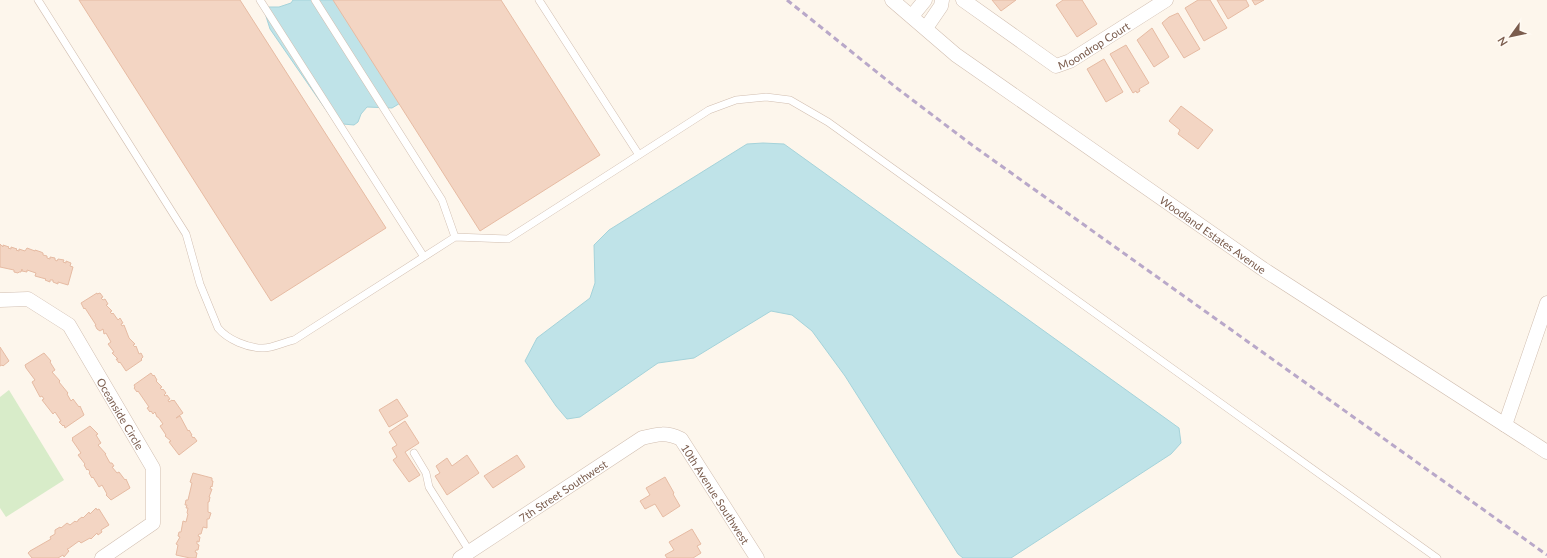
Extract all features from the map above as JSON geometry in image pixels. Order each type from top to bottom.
[{"type":"street","name":"Woodland Estates Avenue","points":[[892,0],[956,55],[1263,269],[1547,452]]},
{"type":"street","points":[[912,16],[925,0]]},
{"type":"street","points":[[926,28],[941,6],[942,0]]},
{"type":"street","name":"Moondrop Court","points":[[963,0],[1056,66],[1070,61],[1166,0]]},
{"type":"street","name":"Oceanside Circle","points":[[0,300],[28,299],[69,325],[153,468],[153,523],[102,558]]},
{"type":"street","points":[[1505,425],[1547,303]]},
{"type":"street","name":"7th Street Southwest","points":[[465,555],[642,438],[654,435],[670,434]]},
{"type":"street","name":"10th Avenue Southwest","points":[[670,434],[681,439],[757,558]]},
{"type":"lane","points":[[38,0],[186,234],[200,284],[218,328],[223,334],[242,344],[264,348],[294,340],[455,237],[508,239],[709,110],[736,100],[766,97],[790,100],[828,122],[1437,558]]},
{"type":"lane","points":[[260,0],[424,257]]},
{"type":"lane","points":[[315,0],[442,200],[455,237]]},
{"type":"lane","points":[[539,0],[639,155]]},
{"type":"lane","points":[[414,454],[426,472],[429,487],[465,555]]},
{"type":"green space","points":[[9,390],[64,480],[6,517],[0,508],[0,397]]},
{"type":"water","points":[[293,0],[390,0],[412,96],[392,108],[367,107],[361,114],[358,122],[354,125],[343,124],[333,120],[270,29],[265,13],[269,7],[279,7],[291,3]]},
{"type":"water","points":[[747,144],[784,144],[1179,428],[1181,443],[1171,454],[1011,558],[963,558],[958,554],[845,376],[812,331],[792,315],[771,311],[694,358],[658,363],[580,417],[567,419],[556,406],[525,361],[537,338],[590,298],[595,283],[594,245],[609,230]]},
{"type":"building","points":[[79,0],[240,0],[386,228],[271,301]]},
{"type":"building","points":[[333,0],[501,0],[600,155],[480,231]]},
{"type":"building","points":[[992,0],[1016,0],[1001,11]]},
{"type":"building","points":[[1063,0],[1082,0],[1097,24],[1077,37],[1056,5]]},
{"type":"building","points":[[1198,0],[1210,0],[1227,28],[1204,41],[1185,8]]},
{"type":"building","points":[[1217,0],[1246,0],[1249,6],[1228,19]]},
{"type":"building","points":[[1252,0],[1264,0],[1255,5]]},
{"type":"building","points":[[1178,13],[1200,49],[1184,58],[1162,23],[1169,17]]},
{"type":"building","points":[[1152,28],[1169,57],[1154,67],[1137,40]]},
{"type":"building","points":[[1126,45],[1149,83],[1139,89],[1140,91],[1137,93],[1136,91],[1133,93],[1110,54]]},
{"type":"building","points":[[1104,59],[1123,92],[1106,102],[1087,69]]},
{"type":"building","points":[[1181,106],[1213,130],[1198,149],[1178,134],[1180,130],[1169,121]]},
{"type":"building","points":[[0,244],[3,247],[3,245],[19,251],[19,249],[25,251],[27,248],[35,250],[43,253],[43,255],[47,256],[47,258],[55,258],[57,261],[58,259],[64,260],[63,262],[66,263],[66,261],[71,263],[70,266],[73,267],[68,285],[58,282],[58,284],[53,282],[53,280],[50,280],[50,282],[45,280],[46,279],[35,276],[36,273],[27,270],[27,272],[22,271],[22,269],[21,272],[18,273],[14,272],[14,270],[0,267]]},
{"type":"building","points":[[97,293],[100,293],[103,300],[105,299],[108,304],[106,305],[112,311],[110,312],[112,314],[113,313],[118,320],[120,318],[123,323],[121,324],[122,326],[124,325],[129,338],[135,344],[133,345],[135,347],[136,346],[139,354],[141,353],[143,357],[141,359],[142,360],[126,371],[112,353],[114,352],[108,344],[111,342],[106,333],[104,334],[103,329],[100,331],[97,329],[96,325],[81,303]]},
{"type":"building","points":[[0,347],[9,361],[3,366],[0,366]]},
{"type":"building","points":[[44,353],[51,361],[50,362],[55,370],[52,372],[68,393],[67,394],[71,401],[73,399],[79,407],[80,406],[84,415],[65,428],[64,425],[63,426],[59,422],[61,421],[55,412],[53,414],[42,400],[44,399],[42,396],[40,397],[32,382],[35,380],[25,365]]},
{"type":"building","points":[[151,373],[162,387],[160,388],[166,393],[164,395],[167,395],[170,399],[168,400],[169,402],[174,400],[183,413],[176,418],[180,416],[188,431],[189,430],[193,438],[194,437],[197,441],[179,455],[169,442],[171,441],[165,436],[166,435],[160,426],[163,424],[155,412],[153,414],[151,411],[150,412],[147,408],[149,407],[138,391],[137,392],[134,388],[134,385]]},
{"type":"building","points":[[397,399],[408,416],[389,427],[379,410]]},
{"type":"building","points":[[405,421],[419,443],[405,452],[420,475],[409,482],[393,460],[397,457],[392,448],[397,445],[389,432]]},
{"type":"building","points":[[90,426],[98,434],[96,435],[101,443],[98,445],[106,454],[110,463],[114,466],[112,467],[117,473],[119,472],[125,480],[126,479],[130,488],[111,500],[106,495],[107,494],[102,485],[99,487],[93,477],[92,478],[89,473],[90,472],[88,469],[87,470],[84,465],[85,464],[78,455],[81,453],[72,440],[72,438]]},
{"type":"building","points":[[467,455],[479,473],[447,495],[435,476],[440,473],[436,466],[447,458],[452,466]]},
{"type":"building","points":[[517,455],[525,467],[493,488],[484,476]]},
{"type":"building","points":[[193,473],[212,478],[213,481],[208,502],[208,512],[211,513],[209,519],[207,519],[207,528],[203,527],[201,534],[198,536],[200,537],[199,542],[197,541],[197,544],[199,545],[198,550],[195,552],[197,553],[196,558],[190,558],[176,555],[178,545],[176,544],[180,537],[178,536],[179,532],[181,532],[183,521],[186,522],[188,514],[188,508],[186,508],[187,505],[185,505],[186,500],[188,500],[192,483],[190,482]]},
{"type":"building","points":[[665,477],[680,506],[663,517],[655,504],[645,509],[640,501],[650,495],[646,488]]},
{"type":"building","points":[[96,508],[97,510],[99,509],[109,525],[101,530],[102,532],[98,535],[97,533],[91,539],[90,538],[81,543],[79,541],[67,549],[69,551],[64,557],[63,555],[58,558],[32,558],[28,553],[51,539],[50,537],[55,534],[55,530],[60,527],[61,528],[67,523],[70,525],[75,521],[78,521],[89,512],[90,514]]},
{"type":"building","points":[[692,529],[701,544],[697,546],[701,553],[693,558],[667,558],[665,555],[674,550],[669,542]]},
{"type":"railway","points":[[787,0],[898,89],[972,145],[1547,555]]}]
